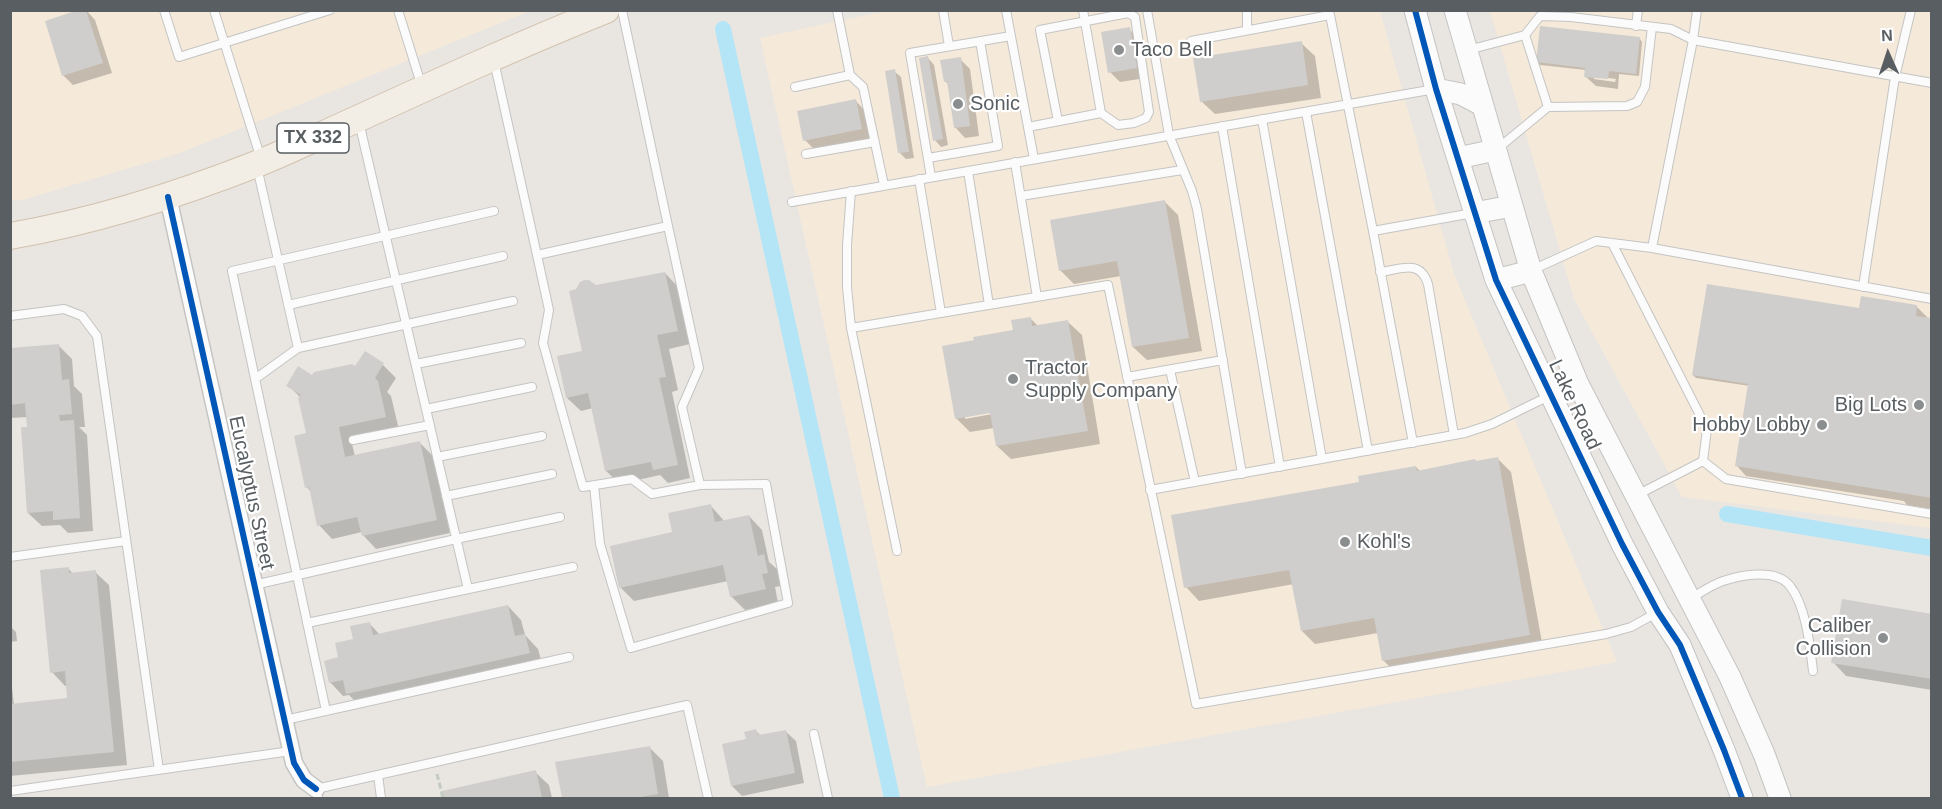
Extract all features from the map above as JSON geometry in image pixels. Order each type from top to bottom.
[{"type":"main road","name":"TX 332","points":[[10,236],[64,226],[168,196],[259,163],[590,13]]},
{"type":"street","name":"Lake Road","points":[[1415,10],[1473,213],[1496,280],[1606,512],[1658,612],[1680,645],[1742,798]]},
{"type":"street","name":"Lake Road","points":[[1455,10],[1531,271],[1578,384],[1730,677],[1764,753],[1780,798]]},
{"type":"street","points":[[1436,89],[1461,94],[1482,105]]},
{"type":"street","points":[[1458,158],[1495,150]]},
{"type":"street","name":"Eucalyptus Street","points":[[168,196],[294,764],[317,794]]},
{"type":"street","points":[[1473,213],[1512,206]]},
{"type":"street","points":[[1496,280],[1531,271]]},
{"type":"street","points":[[1551,395],[1578,384]]},
{"type":"street","points":[[1606,512],[1637,496]]},
{"type":"street","points":[[1658,612],[1689,599]]},
{"type":"lane","points":[[164,10],[179,57],[330,10]]},
{"type":"lane","points":[[214,10],[259,163],[298,348]]},
{"type":"lane","points":[[398,10],[423,90]]},
{"type":"lane","points":[[622,10],[699,368],[682,407],[700,485]]},
{"type":"lane","points":[[837,10],[850,75],[863,87],[884,185]]},
{"type":"lane","points":[[943,10],[949,46]]},
{"type":"lane","points":[[1006,10],[1034,159]]},
{"type":"lane","points":[[1058,121],[1040,30],[1085,21],[1128,13],[1134,16],[1149,112],[1146,118],[1134,123],[1118,125],[1101,113],[1085,21],[1083,10]]},
{"type":"lane","points":[[1146,10],[1169,135],[1197,209],[1242,474]]},
{"type":"lane","points":[[1247,10],[1248,30]]},
{"type":"lane","points":[[1636,26],[1638,10]]},
{"type":"lane","points":[[1652,248],[1697,10]]},
{"type":"lane","points":[[1863,287],[1895,77],[1911,10]]},
{"type":"lane","points":[[1466,51],[1525,35],[1540,16],[1571,14],[1636,26],[1671,29],[1693,40],[1932,83]]},
{"type":"lane","points":[[1191,40],[1330,15],[1413,443]]},
{"type":"lane","points":[[1495,150],[1548,107],[1627,106],[1637,102],[1645,87],[1652,27]]},
{"type":"lane","points":[[1525,35],[1548,107]]},
{"type":"lane","points":[[931,177],[910,52],[1011,36]]},
{"type":"lane","points":[[928,158],[998,146],[980,41]]},
{"type":"lane","points":[[493,58],[549,310],[543,343],[583,487],[594,485],[632,479],[652,494],[700,485],[766,484],[788,603],[631,648],[600,544],[594,485]]},
{"type":"lane","points":[[795,87],[850,75]]},
{"type":"lane","points":[[792,202],[1436,89]]},
{"type":"lane","points":[[1306,112],[1368,451]]},
{"type":"lane","points":[[1028,127],[1101,113]]},
{"type":"lane","points":[[358,118],[468,590]]},
{"type":"lane","points":[[1262,119],[1322,459]]},
{"type":"lane","points":[[1222,126],[1280,467]]},
{"type":"lane","points":[[806,154],[875,142]]},
{"type":"lane","points":[[1015,162],[1037,297]]},
{"type":"lane","points":[[1021,196],[1182,170]]},
{"type":"lane","points":[[968,171],[989,305]]},
{"type":"lane","points":[[919,179],[941,313]]},
{"type":"lane","points":[[851,191],[847,276],[851,328],[897,550]]},
{"type":"lane","points":[[326,711],[232,271],[494,211]]},
{"type":"lane","points":[[1373,231],[1473,213]]},
{"type":"lane","points":[[537,255],[668,226]]},
{"type":"lane","points":[[1531,271],[1596,241],[1652,248],[1932,299]]},
{"type":"lane","points":[[1612,243],[1707,429],[1703,460]]},
{"type":"lane","points":[[288,304],[503,256]]},
{"type":"lane","points":[[1380,272],[1416,267],[1424,273],[1428,284],[1454,435]]},
{"type":"lane","points":[[851,328],[1108,285],[1196,704],[1606,634],[1631,627],[1658,612]]},
{"type":"lane","points":[[255,379],[298,348],[513,301]]},
{"type":"lane","points":[[10,316],[64,309],[82,316],[97,336],[159,770]]},
{"type":"lane","points":[[416,364],[521,343]]},
{"type":"lane","points":[[1127,377],[1223,360]]},
{"type":"lane","points":[[1170,370],[1195,482]]},
{"type":"lane","points":[[426,409],[532,387]]},
{"type":"lane","points":[[1150,490],[1454,435],[1492,424],[1551,395]]},
{"type":"lane","points":[[353,440],[430,425]]},
{"type":"lane","points":[[437,457],[542,436]]},
{"type":"lane","points":[[1637,496],[1703,460]]},
{"type":"lane","points":[[1703,460],[1726,479],[1932,514]]},
{"type":"lane","points":[[446,496],[552,474]]},
{"type":"lane","points":[[254,585],[456,538],[560,517]]},
{"type":"lane","points":[[10,557],[126,541]]},
{"type":"lane","points":[[307,623],[573,567]]},
{"type":"lane","points":[[1689,599],[1721,581],[1742,576],[1775,577],[1785,581],[1798,600],[1814,671]]},
{"type":"lane","points":[[285,720],[569,657]]},
{"type":"lane","points":[[317,794],[378,775],[687,705],[708,798]]},
{"type":"lane","points":[[814,734],[828,798]]},
{"type":"lane","points":[[10,791],[291,751]]},
{"type":"lane","points":[[378,775],[381,798]]},
{"type":"path","points":[[435,762],[443,798]]},
{"type":"shaded area","points":[[890,10],[1380,11],[1454,274],[1617,662],[927,787],[760,38]]},
{"type":"shaded area","points":[[10,11],[530,11],[180,153],[22,200],[11,200]]},
{"type":"shaded area","points":[[1490,11],[1931,11],[1931,528],[1682,497],[1574,299]]},
{"type":"building","points":[[78,10],[86,10],[103,63],[62,76],[45,21]]},
{"type":"building","points":[[1540,26],[1640,37],[1636,74],[1609,71],[1608,79],[1584,77],[1585,68],[1536,62]]},
{"type":"building","name":"Taco Bell","points":[[1130,27],[1137,68],[1108,73],[1101,32]]},
{"type":"building","points":[[1302,41],[1308,85],[1200,102],[1193,58]]},
{"type":"building","points":[[928,56],[943,139],[933,141],[919,58]]},
{"type":"building","name":"Sonic","points":[[961,57],[970,126],[954,128],[947,81],[944,82],[940,60]]},
{"type":"building","points":[[895,69],[909,152],[898,153],[885,71]]},
{"type":"building","points":[[856,99],[862,129],[803,141],[797,111]]},
{"type":"building","points":[[1165,200],[1189,338],[1132,347],[1117,261],[1059,271],[1050,220]]},
{"type":"building","points":[[665,272],[678,331],[657,335],[666,377],[659,378],[678,465],[653,470],[651,462],[605,471],[588,393],[566,398],[557,356],[582,351],[569,291],[576,289],[584,280],[589,280],[596,285]]},
{"type":"building","name":"Hobby Lobby","points":[[1707,284],[1859,308],[1861,296],[1917,305],[1916,316],[1932,318],[1932,498],[1735,466],[1748,384],[1692,375]]},
{"type":"building","name":"Tractor Supply Company","points":[[1031,317],[1032,326],[1068,320],[1088,431],[996,446],[990,413],[955,419],[942,346],[974,340],[973,337],[1013,330],[1011,320]]},
{"type":"building","points":[[59,344],[62,380],[69,379],[72,414],[59,415],[60,421],[74,420],[80,518],[53,520],[53,511],[27,513],[21,427],[27,427],[25,403],[10,405],[10,348]]},
{"type":"building","points":[[365,351],[384,363],[375,378],[378,381],[386,417],[339,427],[345,457],[420,441],[437,520],[362,536],[357,517],[317,526],[309,487],[305,488],[294,436],[306,433],[298,398],[301,395],[286,386],[298,366],[312,375],[314,372],[352,364],[355,366]]},
{"type":"building","name":"Kohl's","points":[[1498,457],[1530,635],[1382,661],[1374,618],[1301,631],[1289,570],[1184,588],[1171,515],[1359,482],[1358,476],[1416,466],[1417,471],[1475,459],[1476,461]]},
{"type":"building","points":[[711,504],[715,522],[749,515],[758,556],[764,554],[768,573],[762,574],[766,589],[730,597],[723,565],[619,588],[610,546],[672,532],[668,513]]},
{"type":"building","points":[[69,567],[69,573],[96,570],[114,752],[10,762],[10,704],[67,698],[65,671],[50,673],[40,570]]},
{"type":"building","name":"Caliber Collision","points":[[1842,599],[1932,614],[1932,679],[1831,663]]},
{"type":"building","points":[[508,605],[515,636],[525,634],[530,653],[346,694],[343,680],[329,683],[324,661],[338,657],[335,643],[353,639],[350,626],[370,622],[373,635]]},
{"type":"building","points":[[756,729],[758,735],[786,730],[795,773],[731,786],[722,744],[746,739],[744,732]]},
{"type":"building","points":[[650,746],[658,794],[635,798],[562,798],[555,762]]},
{"type":"building","points":[[536,770],[542,798],[444,798],[442,791]]},
{"type":"waterway","points":[[723,29],[892,798]]},
{"type":"waterway","points":[[1727,514],[1932,548]]},
{"type":"cycle path","points":[[1415,10],[1436,89],[1496,280],[1622,544],[1658,612],[1680,645],[1742,798]]},
{"type":"cycle path","points":[[168,197],[294,763],[304,780],[316,789]]},
{"type":"place","name":"Taco Bell","points":[[1119,50]]},
{"type":"place","name":"Sonic","points":[[958,104]]},
{"type":"place","name":"Tractor Supply Company","points":[[1013,379]]},
{"type":"place","name":"Big Lots","points":[[1919,405]]},
{"type":"place","name":"Hobby Lobby","points":[[1822,425]]},
{"type":"place","name":"Kohl's","points":[[1345,542]]},
{"type":"place","name":"Caliber Collision","points":[[1883,638]]}]
